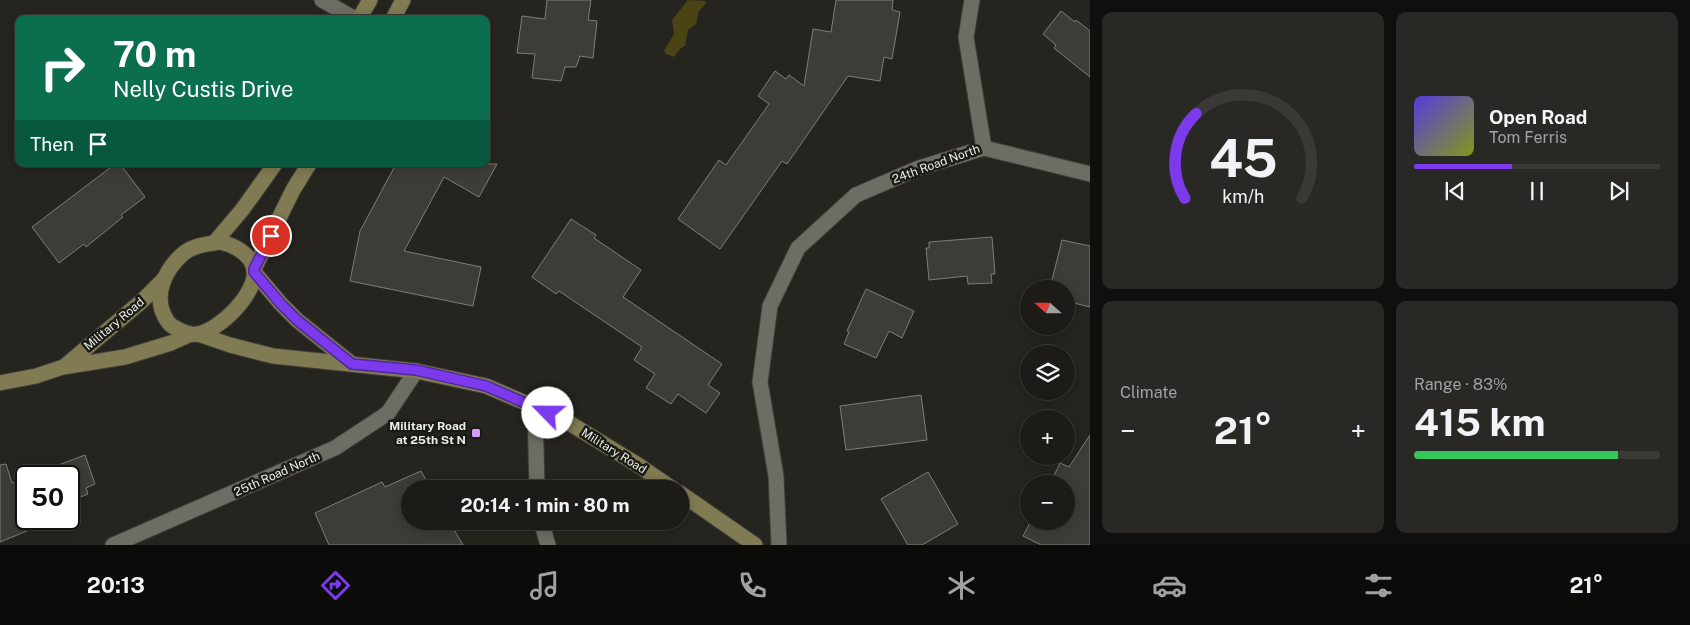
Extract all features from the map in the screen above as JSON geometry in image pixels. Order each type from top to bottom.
[{"type":"main road","points":[[360,15],[370,0]]},
{"type":"main road","points":[[395,15],[403,0]]},
{"type":"main road","points":[[214,243],[242,210],[273,167]]},
{"type":"main road","points":[[307,167],[293,190],[254,270],[251,287],[233,312],[217,326],[194,334],[170,325],[161,310],[160,295],[163,280],[171,267],[184,253],[195,247],[214,243],[227,244],[235,247],[250,260],[254,270],[281,304],[297,320],[352,364]]},
{"type":"main road","name":"Military Road","points":[[64,367],[142,301],[163,280]]},
{"type":"main road","name":"Military Road","points":[[0,383],[36,376],[64,367],[125,356],[171,343],[194,334],[274,356],[416,370],[486,386],[560,418],[660,480]]},
{"type":"main road","points":[[689,500],[755,545]]},
{"type":"street","points":[[322,0],[350,15]]},
{"type":"street","name":"24th Road North","points":[[779,545],[776,476],[760,382],[770,306],[798,248],[856,195],[919,168],[984,148],[966,37],[972,0]]},
{"type":"street","points":[[984,148],[1090,174]]},
{"type":"street","name":"25th Road North","points":[[114,545],[335,448],[388,413],[416,370]]},
{"type":"street","points":[[535,407],[537,480]]},
{"type":"street","points":[[544,530],[548,545]]},
{"type":"shaded area","points":[[688,0],[706,1],[699,11],[696,24],[688,30],[685,46],[674,57],[666,54],[664,51],[674,34],[672,20]]},
{"type":"building","points":[[547,0],[591,0],[588,20],[597,21],[593,58],[580,56],[576,67],[565,67],[561,81],[532,78],[535,54],[517,53],[522,16],[545,19]]},
{"type":"building","points":[[836,0],[893,0],[892,10],[900,12],[892,59],[884,57],[880,81],[848,76],[787,164],[782,161],[720,249],[678,219],[719,160],[726,165],[769,104],[758,96],[775,71],[786,79],[789,75],[804,86],[813,29],[831,32]]},
{"type":"building","points":[[1061,11],[1090,31],[1090,77],[1054,48],[1056,45],[1043,34]]},
{"type":"building","points":[[490,164],[497,164],[479,197],[444,177],[404,251],[481,267],[473,306],[350,281],[360,231],[394,167],[490,167]]},
{"type":"building","points":[[111,167],[122,167],[145,197],[121,215],[123,217],[86,247],[84,244],[59,263],[32,227]]},
{"type":"building","points":[[571,219],[596,235],[594,238],[641,270],[623,297],[722,364],[708,385],[720,393],[706,413],[678,394],[671,404],[646,388],[655,374],[634,360],[642,347],[559,291],[556,294],[532,277]]},
{"type":"building","points":[[992,237],[995,274],[991,274],[992,283],[968,284],[967,276],[929,280],[926,248],[929,248],[929,242]]},
{"type":"building","points":[[1062,240],[1090,246],[1090,307],[1075,303],[1075,280],[1052,280]]},
{"type":"building","points":[[866,289],[914,311],[902,338],[889,331],[876,358],[844,344],[849,332],[847,331]]},
{"type":"building","points":[[921,395],[927,440],[846,450],[840,406]]},
{"type":"building","points":[[1090,435],[1090,545],[1041,545],[1023,536],[1026,530],[1075,530],[1075,475],[1054,475],[1059,465],[1069,467],[1075,465],[1075,458]]},
{"type":"building","points":[[85,455],[95,484],[86,488],[88,494],[80,497],[80,465],[58,465]]},
{"type":"building","points":[[6,464],[12,483],[15,482],[15,530],[27,531],[0,542],[0,465]]},
{"type":"building","points":[[421,471],[426,480],[401,480],[401,530],[454,530],[463,545],[329,545],[315,513],[382,482],[385,487]]},
{"type":"building","points":[[928,472],[958,524],[922,545],[908,545],[881,499]]},
{"type":"place","name":"Military Road at 25th St N","points":[[476,433]]},
{"type":"route","points":[[271,236],[254,272],[297,320],[352,364],[416,370],[486,386],[548,413]]}]
